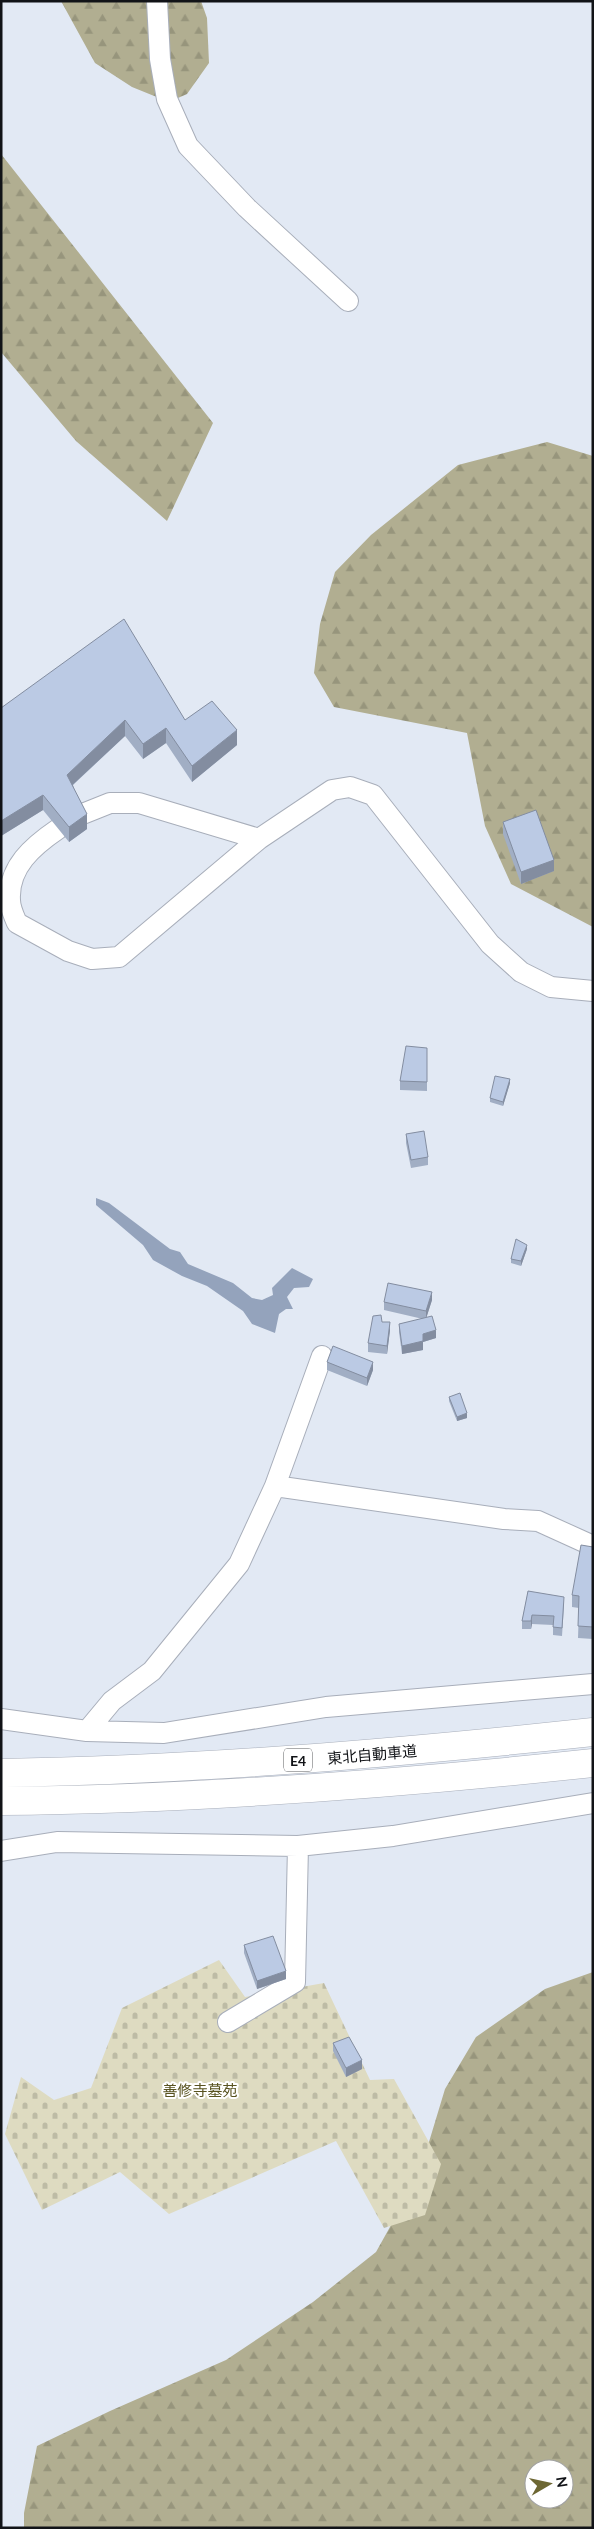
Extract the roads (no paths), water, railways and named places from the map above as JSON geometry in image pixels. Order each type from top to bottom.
[{"type":"highway","name":"東北自動車道","points":[[1,1773],[73,1772],[330,1758],[593,1732]]},
{"type":"highway","points":[[1,1756],[12,1756],[73,1772]]},
{"type":"highway","name":"東北自動車道","points":[[1,1801],[141,1798],[334,1788],[593,1763]]},
{"type":"street","points":[[157,1],[160,59],[168,100],[188,146],[236,197],[348,301]]},
{"type":"street","points":[[58,829],[43,839],[20,860],[6,884],[17,923],[68,951],[92,959],[118,957],[259,840],[332,790],[350,786],[373,795],[490,944],[521,972],[551,987],[593,991]]},
{"type":"street","points":[[80,815],[110,803],[139,803],[259,840]]},
{"type":"street","points":[[87,1731],[112,1701],[152,1671],[239,1564],[275,1486],[322,1356]]},
{"type":"street","points":[[275,1486],[504,1519],[538,1521],[593,1546]]},
{"type":"street","points":[[1,1719],[87,1731],[164,1733],[326,1707],[593,1684]]},
{"type":"street","points":[[1,1851],[57,1842],[298,1846],[393,1836],[593,1802]]},
{"type":"street","points":[[228,2022],[295,1982],[298,1846]]},
{"type":"water","points":[[96,1198],[109,1203],[170,1249],[180,1252],[188,1264],[233,1283],[252,1298],[262,1300],[273,1295],[272,1288],[292,1268],[313,1279],[309,1287],[294,1288],[287,1297],[293,1309],[286,1309],[279,1314],[275,1333],[252,1324],[243,1311],[207,1286],[182,1276],[153,1260],[143,1245],[96,1205]]},
{"type":"park label","name":"善修寺墓苑","points":[[200,2090]]}]
